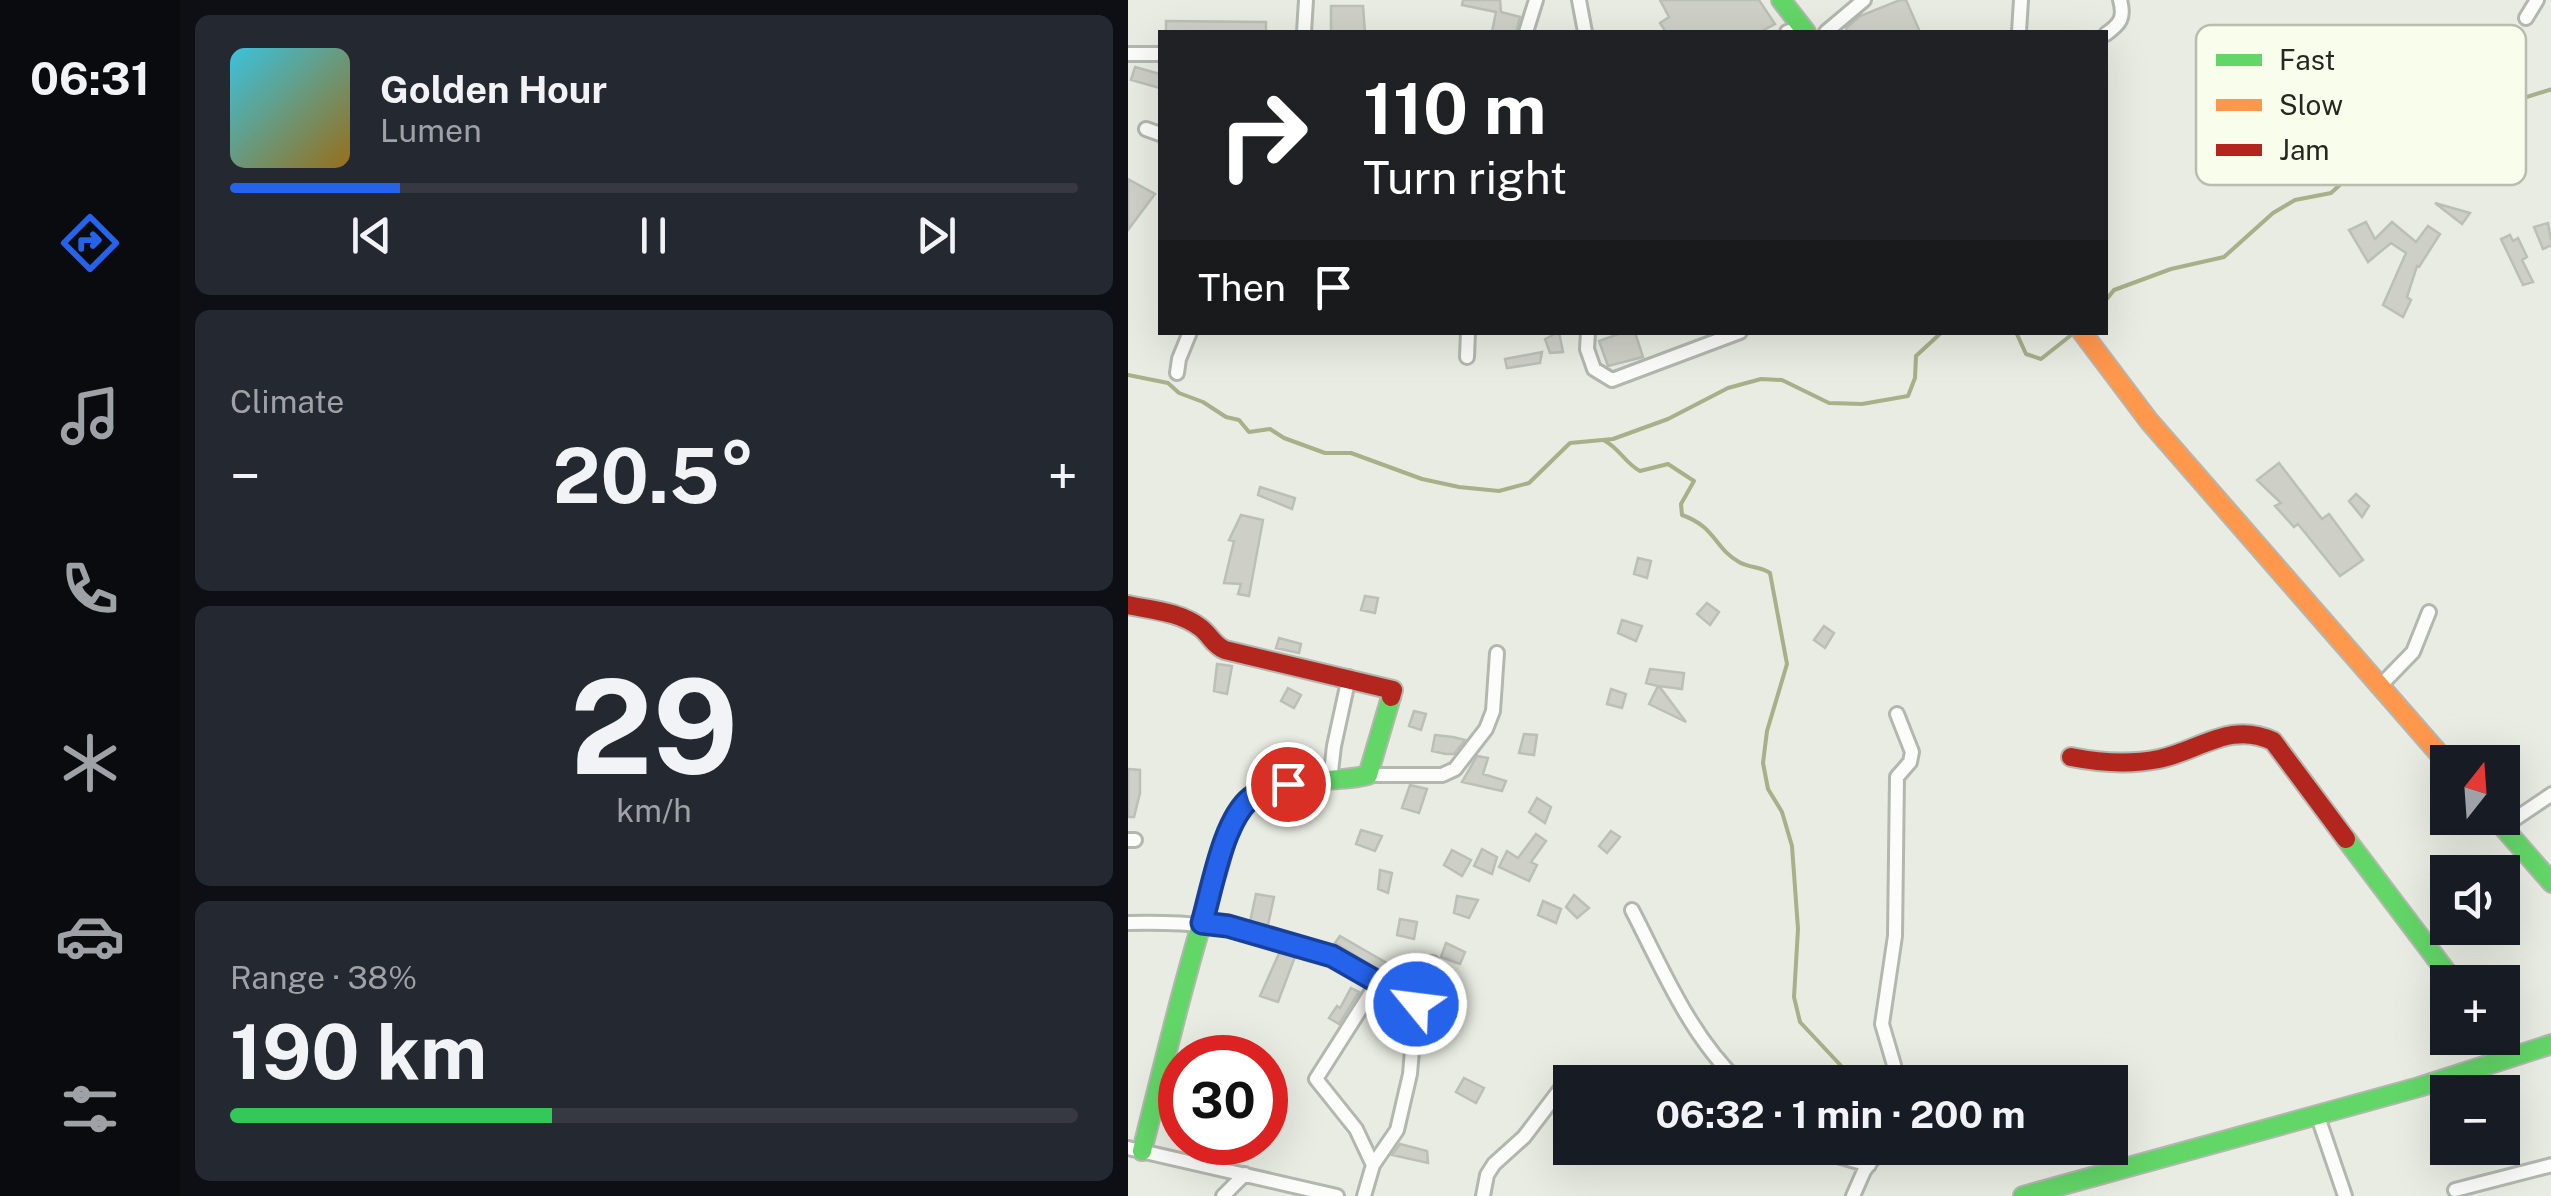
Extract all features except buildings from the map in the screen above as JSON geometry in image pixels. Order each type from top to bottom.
[{"type":"street","points":[[1304,30],[1306,0]]},
{"type":"street","points":[[1527,30],[1536,0]]},
{"type":"street","points":[[1579,0],[1585,30]]},
{"type":"street","points":[[1781,0],[1797,30]]},
{"type":"street","points":[[1828,30],[1864,0]]},
{"type":"street","points":[[2019,30],[2021,0]]},
{"type":"street","points":[[2108,33],[2120,25],[2124,15],[2120,0]]},
{"type":"street","points":[[2526,18],[2537,0]]},
{"type":"street","points":[[1128,54],[1158,54]]},
{"type":"street","points":[[1146,128],[1158,133]]},
{"type":"street","points":[[1178,373],[1178,359],[1189,335]]},
{"type":"street","points":[[1467,357],[1468,335]]},
{"type":"street","points":[[1588,335],[1587,348],[1594,369],[1612,380],[1732,335]]},
{"type":"street","points":[[2084,335],[2149,421],[2431,745]]},
{"type":"street","points":[[1128,605],[1198,623],[1209,632],[1215,646],[1224,650],[1349,676],[1393,690],[1368,775]]},
{"type":"street","points":[[2380,686],[2413,652],[2428,612]]},
{"type":"street","points":[[1337,1196],[1135,1150],[1222,850],[1247,800],[1264,789],[1347,781],[1368,775],[1442,775],[1455,768],[1486,729],[1493,711],[1497,653]]},
{"type":"street","points":[[1330,780],[1349,676]]},
{"type":"street","points":[[1894,1065],[1882,1024],[1895,936],[1897,776],[1910,762],[1912,752],[1897,714]]},
{"type":"street","points":[[2071,757],[2101,764],[2140,762],[2191,750],[2231,731],[2257,732],[2273,740],[2441,965]]},
{"type":"street","points":[[2520,811],[2552,794]]},
{"type":"street","points":[[2510,835],[2552,883]]},
{"type":"street","points":[[1632,910],[1676,994],[1724,1065]]},
{"type":"street","points":[[1128,923],[1228,926],[1332,956],[1416,1004]]},
{"type":"street","points":[[1364,1196],[1374,1165],[1396,1130],[1410,1074],[1416,1004],[1432,963]]},
{"type":"street","points":[[1374,1165],[1356,1130],[1316,1079],[1377,983]]},
{"type":"street","points":[[2022,1196],[2419,1087],[2552,1044]]},
{"type":"street","points":[[1484,1196],[1487,1175],[1494,1164],[1524,1137],[1553,1099]]},
{"type":"street","points":[[2317,1114],[2345,1196]]},
{"type":"street","points":[[2454,1190],[2552,1164]]},
{"type":"street","points":[[1853,1196],[1869,1165]]},
{"type":"street","points":[[1223,1196],[1245,1174]]},
{"type":"waterway","points":[[2526,97],[2552,89]]},
{"type":"waterway","points":[[2108,298],[2114,290],[2171,269],[2224,257],[2273,213],[2295,200],[2331,193],[2340,185]]},
{"type":"waterway","points":[[1128,375],[1168,383],[1179,393],[1239,420],[1249,432],[1270,429],[1325,453],[1351,453],[1422,479],[1499,491],[1529,483],[1570,443],[1613,439],[1668,419],[1728,388],[1761,379],[1782,380],[1829,403],[1862,404],[1908,396],[1915,378],[1916,356],[1939,335]]},
{"type":"waterway","points":[[2017,335],[2026,354],[2041,359],[2071,335]]},
{"type":"waterway","points":[[1605,441],[1640,471],[1668,464],[1694,481],[1681,504],[1682,515],[1702,525],[1739,562],[1770,573],[1787,664],[1767,731],[1763,763],[1768,789],[1782,812],[1792,846],[1798,929],[1794,997],[1800,1022],[1840,1065]]},
{"type":"traffic: fast","points":[[1781,0],[1804,30]]},
{"type":"traffic: fast","points":[[1142,1151],[1195,944],[1237,815],[1249,799],[1275,786],[1368,775],[1391,697]]},
{"type":"traffic: fast","points":[[2510,835],[2552,883]]},
{"type":"traffic: fast","points":[[2346,839],[2441,965]]},
{"type":"traffic: fast","points":[[2023,1196],[2419,1087],[2552,1044]]},
{"type":"traffic: slow","points":[[2084,335],[2149,421],[2431,745]]},
{"type":"traffic: jam","points":[[1128,605],[1185,618],[1225,650],[1393,690],[1391,697]]},
{"type":"traffic: jam","points":[[2071,757],[2148,761],[2229,736],[2257,736],[2273,741],[2346,839]]},
{"type":"route","points":[[1288,784],[1264,789],[1247,800],[1235,818],[1202,923],[1228,926],[1332,956],[1416,1004]]}]
